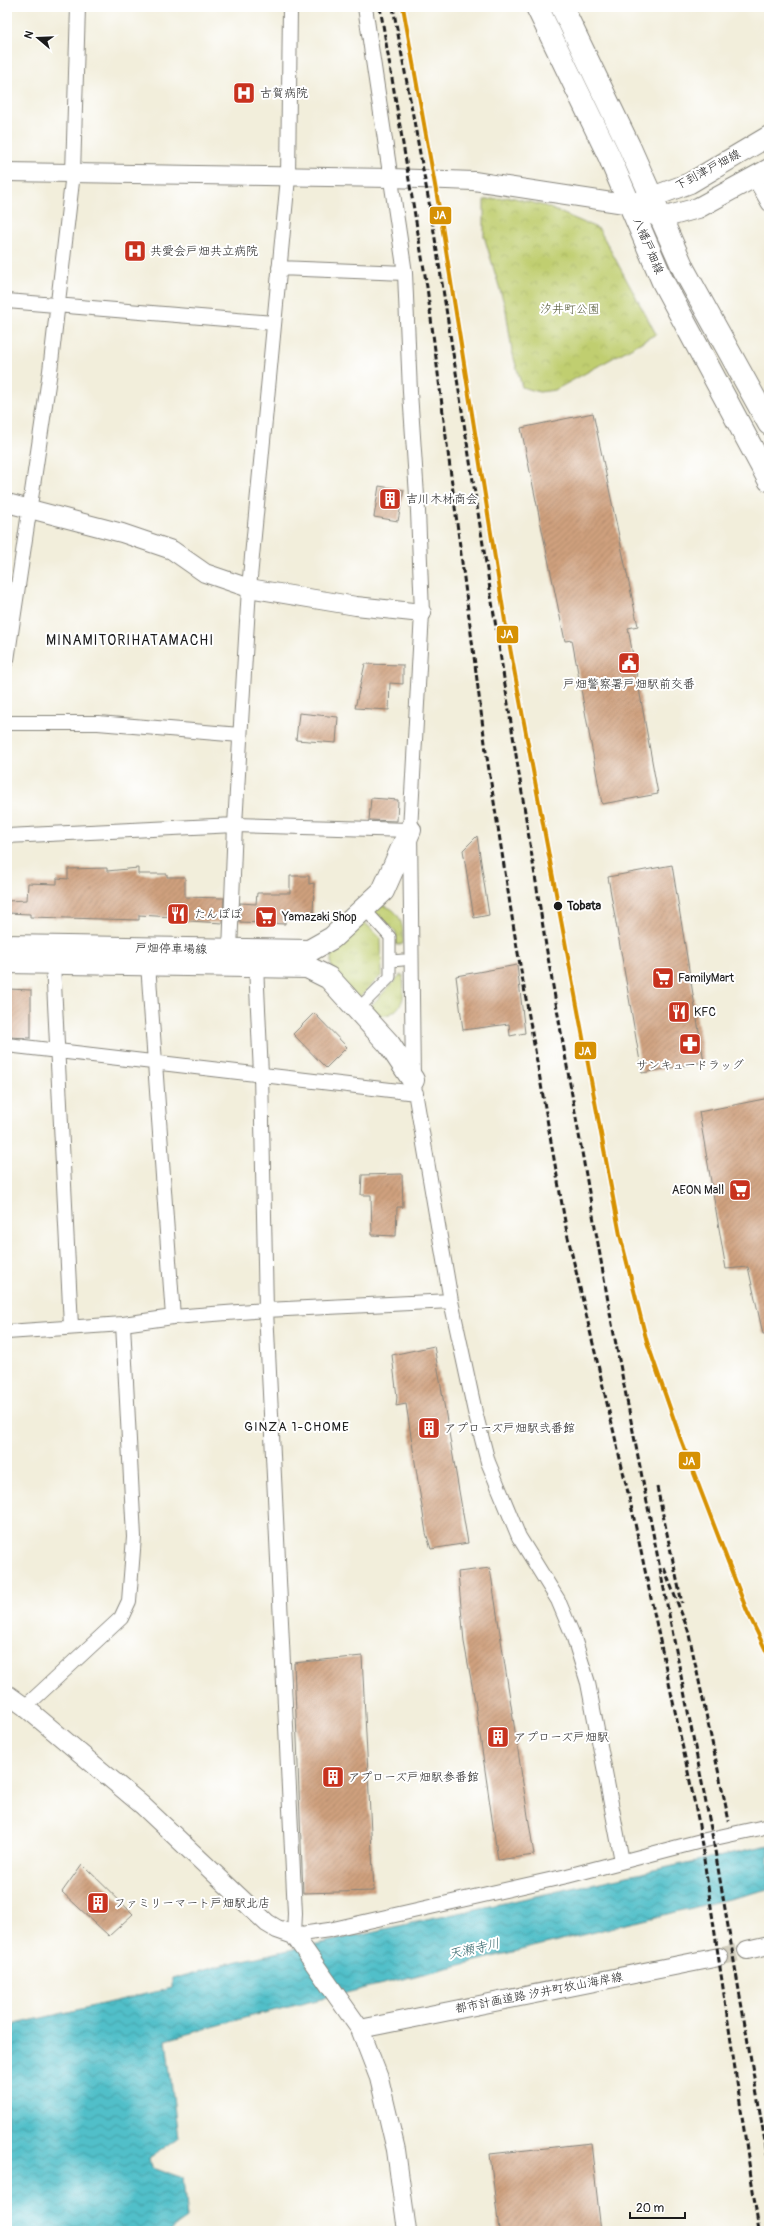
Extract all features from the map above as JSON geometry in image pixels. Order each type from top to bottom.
[{"type":"main road","name":"八幡戸畑線","points":[[538,7],[610,156],[663,282],[769,480]]},
{"type":"main road","name":"八幡戸畑線","points":[[562,7],[662,218],[684,270],[769,424]]},
{"type":"main road","name":"下到津戸畑線","points":[[630,205],[690,183],[769,136]]},
{"type":"main road","points":[[630,205],[662,218],[698,208],[761,173]]},
{"type":"main road","name":"戸畑停車場線","points":[[7,946],[309,951],[332,938],[383,890],[410,830]]},
{"type":"main road","name":"戸畑停車場線","points":[[329,978],[324,959],[332,938]]},
{"type":"main road","name":"戸畑停車場線","points":[[7,962],[306,967],[329,978],[389,1044],[414,1087]]},
{"type":"street","points":[[7,660],[30,508],[73,173],[78,7]]},
{"type":"street","points":[[230,950],[235,825],[249,588],[288,178],[290,7]]},
{"type":"street","points":[[364,7],[406,272],[422,613],[410,830],[414,1087],[451,1301],[488,1462],[519,1537],[558,1600],[574,1638],[588,1683],[622,1861]]},
{"type":"street","points":[[7,172],[288,178],[391,178],[474,182],[630,205]]},
{"type":"street","points":[[761,173],[769,204]]},
{"type":"street","points":[[279,268],[406,272]]},
{"type":"street","points":[[7,301],[274,323]]},
{"type":"street","points":[[7,503],[122,533],[172,550],[205,573],[249,588],[356,606],[422,613]]},
{"type":"street","points":[[7,723],[98,723],[240,735]]},
{"type":"street","points":[[7,836],[235,825],[410,830]]},
{"type":"street","points":[[364,1004],[390,977],[391,961],[390,937],[368,913]]},
{"type":"street","points":[[391,961],[403,960]]},
{"type":"street","points":[[53,963],[71,1326]]},
{"type":"street","points":[[148,964],[173,1317]]},
{"type":"street","points":[[256,966],[261,1074],[266,1310],[295,1913],[294,1935],[360,2029],[379,2078],[389,2115],[396,2150],[407,2231]]},
{"type":"street","points":[[7,1045],[261,1074],[414,1087]]},
{"type":"street","points":[[7,1332],[71,1326],[123,1324],[173,1317],[266,1310],[451,1301]]},
{"type":"street","points":[[25,1707],[121,1618],[130,1601],[134,1537],[123,1324]]},
{"type":"street","points":[[7,1694],[25,1707],[142,1805],[267,1923],[294,1935],[337,1929],[567,1876],[622,1861],[769,1826]]},
{"type":"street","points":[[747,1950],[769,1945]]},
{"type":"street","name":"都市計画道路 汐井町牧山海岸線","points":[[360,2029],[719,1957]]},
{"type":"green space","name":"汐井町公園","points":[[511,197],[545,206],[599,229],[656,334],[555,390],[539,392],[522,387],[512,351],[506,310],[484,236],[484,200]]},
{"type":"green space","points":[[380,905],[393,910],[400,919],[403,931],[403,944],[396,945],[396,932],[372,910]]},
{"type":"green space","points":[[360,918],[381,938],[382,975],[356,1001],[334,974],[331,966],[331,958],[338,943]]},
{"type":"green space","points":[[400,975],[403,975],[404,988],[400,1006],[392,1013],[382,1016],[371,1013],[367,1010]]},
{"type":"water","name":"天瀬寺川","points":[[769,1845],[769,1889],[244,2018],[166,2040],[178,2138],[150,2158],[152,2167],[183,2178],[187,2219],[170,2231],[7,2231],[7,2026],[172,1988],[172,1979],[230,1963]]},
{"type":"building","points":[[593,413],[638,626],[628,628],[658,794],[602,804],[572,640],[565,641],[521,428]]},
{"type":"building","name":"吉川木材商会","points":[[379,486],[404,490],[398,521],[374,517]]},
{"type":"building","points":[[365,664],[403,665],[403,684],[390,683],[389,710],[355,708]]},
{"type":"building","points":[[299,713],[338,717],[336,743],[296,740]]},
{"type":"building","points":[[371,798],[398,800],[397,821],[369,820]]},
{"type":"building","points":[[477,836],[489,915],[474,918],[463,850]]},
{"type":"building","name":"Tobata","points":[[672,865],[704,1062],[642,1073],[608,877]]},
{"type":"building","points":[[107,868],[107,871],[138,868],[138,874],[167,874],[167,877],[185,877],[185,897],[224,898],[223,923],[172,920],[172,917],[139,915],[139,920],[30,917],[30,914],[7,913],[7,901],[27,900],[28,883],[57,884],[57,878],[68,879],[68,869]]},
{"type":"building","points":[[290,876],[309,876],[309,884],[314,883],[313,916],[285,915],[285,924],[240,922],[240,903],[256,904],[257,893],[290,893]]},
{"type":"building","points":[[517,965],[525,1033],[510,1036],[509,1024],[463,1030],[456,976]]},
{"type":"building","points":[[7,989],[31,990],[31,1038],[7,1037]]},
{"type":"building","points":[[314,1013],[347,1047],[326,1068],[293,1034]]},
{"type":"building","name":"AEON Mall","points":[[769,1098],[769,1333],[763,1334],[748,1267],[726,1269],[699,1112]]},
{"type":"building","points":[[402,1174],[403,1207],[397,1207],[396,1236],[372,1235],[371,1195],[361,1195],[362,1175]]},
{"type":"building","name":"アプローズ戸畑駅弐番館","points":[[434,1346],[468,1543],[431,1549],[426,1533],[406,1404],[396,1406],[397,1397],[392,1355]]},
{"type":"building","name":"アプローズ戸畑駅","points":[[490,1568],[534,1855],[498,1860],[475,1701],[464,1642],[458,1572]]},
{"type":"building","name":"アプローズ戸畑駅参番館","points":[[362,1656],[374,1891],[303,1893],[294,1663]]},
{"type":"building","name":"ファミリーマート戸畑駅北店","points":[[82,1864],[133,1914],[109,1936],[62,1892]]},
{"type":"building","points":[[591,2143],[601,2231],[499,2231],[490,2154]]},
{"type":"tunnel","points":[[719,1957],[747,1950]]},
{"type":"railway","points":[[380,7],[427,287],[486,751],[515,936],[567,1233],[633,1514],[698,1819],[759,2231]]},
{"type":"railway","points":[[393,7],[431,213],[546,946],[612,1324],[713,1839],[769,2165]]},
{"type":"railway","points":[[657,1487],[682,1603]]},
{"type":"railway","points":[[664,1568],[688,1630],[729,1821]]},
{"type":"transit line","name":"JA","points":[[403,7],[440,213],[505,621],[620,1235],[647,1342],[680,1437],[747,1611],[769,1657]]},
{"type":"place","name":"古賀病院","points":[[244,93]]},
{"type":"place","name":"共愛会戸畑共立病院","points":[[135,251]]},
{"type":"place","name":"吉川木材商会","points":[[390,499]]},
{"type":"place","name":"戸畑警察署戸畑駅前交番","points":[[629,663]]},
{"type":"place","name":"Tobata","points":[[558,906]]},
{"type":"place","name":"たんぽぽ","points":[[178,914]]},
{"type":"place","name":"Yamazaki Shop","points":[[266,917]]},
{"type":"place","name":"FamilyMart","points":[[663,978]]},
{"type":"place","name":"KFC","points":[[679,1012]]},
{"type":"place","name":"サンキュードラッグ","points":[[690,1044]]},
{"type":"place","name":"AEON Mall","points":[[740,1190]]},
{"type":"place","name":"アプローズ戸畑駅弐番館","points":[[429,1428]]},
{"type":"place","name":"アプローズ戸畑駅","points":[[498,1737]]},
{"type":"place","name":"アプローズ戸畑駅参番館","points":[[333,1777]]},
{"type":"place","name":"ファミリーマート戸畑駅北店","points":[[98,1903]]},
{"type":"district","name":"MINAMITORIHATAMACHI","points":[[130,640]]},
{"type":"district","name":"GINZA 1-CHOME","points":[[297,1427]]}]
